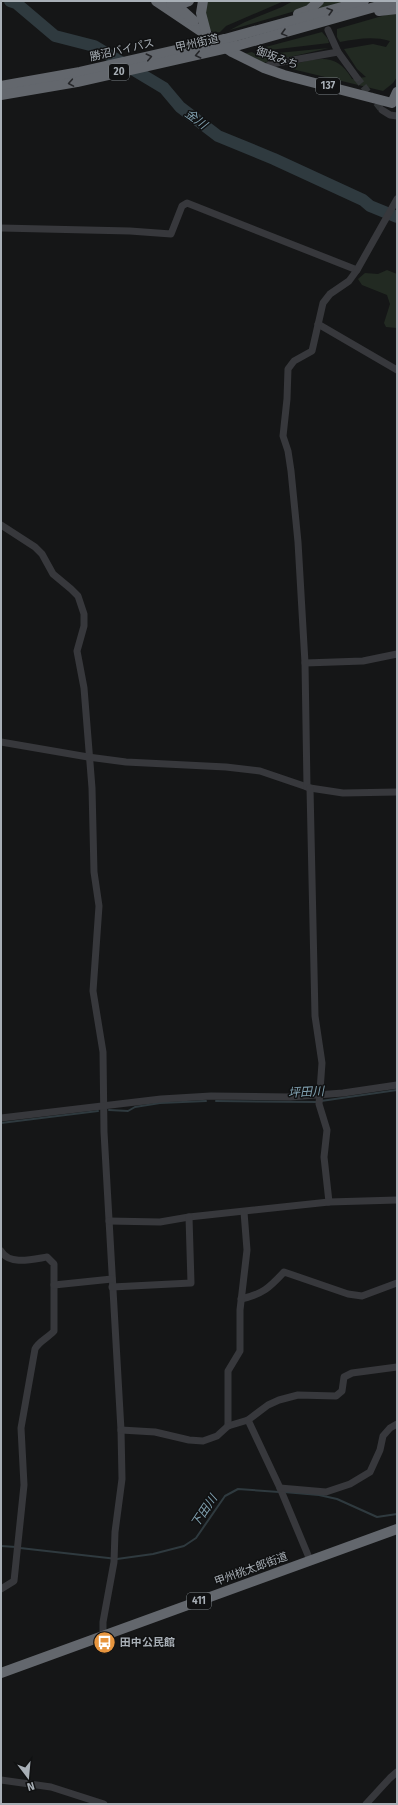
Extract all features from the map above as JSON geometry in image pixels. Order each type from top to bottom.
[{"type":"highway","name":"御坂みち","points":[[156,1],[232,52],[264,68],[284,75],[392,103],[397,92]]},
{"type":"highway","name":"137","points":[[164,1],[180,3],[208,35]]},
{"type":"highway","points":[[203,1],[201,13],[208,35]]},
{"type":"highway","points":[[236,41],[248,30],[309,10],[320,1]]},
{"type":"highway","name":"勝沼バイパス","points":[[1,86],[80,72],[225,40],[236,41],[364,1]]},
{"type":"highway","name":"甲州街道","points":[[1,96],[76,82],[236,41],[348,15],[396,1]]},
{"type":"highway","name":"137","points":[[180,3],[180,14],[195,28]]},
{"type":"highway","points":[[348,15],[397,9]]},
{"type":"highway","name":"甲州桃太郎街道","points":[[1,1673],[397,1529]]},
{"type":"street","points":[[328,30],[338,52],[358,78]]},
{"type":"street","points":[[264,68],[271,64],[338,52]]},
{"type":"street","points":[[382,110],[390,115],[397,116]]},
{"type":"street","points":[[329,1202],[324,1158],[327,1130],[319,1099],[322,1063],[315,1016],[313,867],[308,788],[305,663],[298,542],[288,450],[283,436],[287,399],[288,369],[294,361],[312,351],[321,308],[326,298],[349,281],[359,267],[397,199]]},
{"type":"street","points":[[1,228],[130,231],[170,234],[182,206],[187,203],[359,267]]},
{"type":"street","points":[[318,324],[397,370]]},
{"type":"street","points":[[1,525],[36,547],[42,554],[53,574],[71,589],[80,601],[84,621],[77,651],[84,688],[92,804],[94,872],[99,906],[93,991],[103,1052],[109,1221],[112,1287],[118,1360],[122,1479],[115,1532],[114,1559],[103,1622],[103,1636]]},
{"type":"street","points":[[305,663],[363,661],[397,654]]},
{"type":"street","points":[[1,742],[126,762],[226,767],[260,772],[308,788],[343,793],[397,792]]},
{"type":"street","points":[[1,1118],[161,1099],[211,1096],[319,1099],[397,1085]]},
{"type":"street","points":[[109,1221],[160,1222],[189,1217],[329,1202],[397,1200]]},
{"type":"street","points":[[228,1426],[228,1370],[240,1350],[240,1310],[247,1250],[244,1212]]},
{"type":"street","points":[[112,1287],[191,1282],[189,1217]]},
{"type":"street","points":[[1,1251],[3,1255],[11,1259],[22,1260],[48,1257],[54,1264],[54,1331],[48,1338],[38,1343],[35,1349],[21,1428],[24,1485],[14,1581],[1,1589]]},
{"type":"street","points":[[241,1299],[257,1295],[271,1286],[284,1272],[348,1294],[362,1296],[397,1283]]},
{"type":"street","points":[[54,1285],[112,1279]]},
{"type":"street","points":[[121,1430],[155,1432],[189,1440],[204,1441],[216,1436],[228,1426],[248,1420],[268,1405],[288,1397],[298,1395],[336,1396],[342,1391],[344,1377],[352,1373],[397,1367]]},
{"type":"street","points":[[248,1420],[310,1560]]},
{"type":"street","points":[[281,1492],[326,1492],[350,1484],[370,1472],[380,1450],[383,1436],[390,1428],[397,1424]]},
{"type":"street","points":[[366,1804],[397,1772]]},
{"type":"street","points":[[1,1780],[51,1787],[104,1804]]},
{"type":"shaded area","points":[[207,1],[284,1],[226,26],[220,32],[216,33],[209,30],[204,16]]},
{"type":"shaded area","points":[[293,1],[313,1],[302,9],[230,30],[245,22]]},
{"type":"shaded area","points":[[324,1],[351,1],[326,8],[319,8]]},
{"type":"shaded area","points":[[397,13],[397,77],[393,83],[383,91],[291,68],[294,64],[311,60],[326,59],[340,64],[352,79],[366,77],[357,69],[344,49],[373,44],[386,47],[390,41],[371,38],[340,42],[337,37],[337,29]]},
{"type":"shaded area","points":[[322,32],[328,39],[329,43],[261,51],[258,49]]},
{"type":"shaded area","points":[[329,48],[263,63],[242,54],[252,52],[257,55]]},
{"type":"shaded area","points":[[387,270],[397,274],[397,328],[386,327],[384,323],[390,304],[387,295],[362,285],[358,279],[365,273],[378,274]]},
{"type":"waterway","name":"金川","points":[[10,1],[16,3],[55,36],[94,46],[164,88],[180,107],[218,136],[274,159],[363,200],[370,206],[397,217]]},
{"type":"waterway","name":"坪田川","points":[[321,1101],[397,1090]]},
{"type":"waterway","name":"坪田川","points":[[109,1110],[128,1111],[135,1107],[160,1103],[206,1101]]},
{"type":"waterway","name":"坪田川","points":[[216,1101],[317,1102]]},
{"type":"waterway","name":"坪田川","points":[[1,1123],[98,1111]]},
{"type":"waterway","name":"下田川","points":[[20,1548],[117,1559],[153,1554],[184,1546],[196,1538],[225,1496],[238,1489],[279,1492]]},
{"type":"waterway","name":"下田川","points":[[284,1492],[319,1495],[337,1499],[377,1517],[397,1514]]},
{"type":"waterway","name":"下田川","points":[[1,1546],[16,1547]]},
{"type":"tunnel","points":[[357,78],[382,110]]},
{"type":"place","name":"田中公民館","points":[[104,1642]]}]
